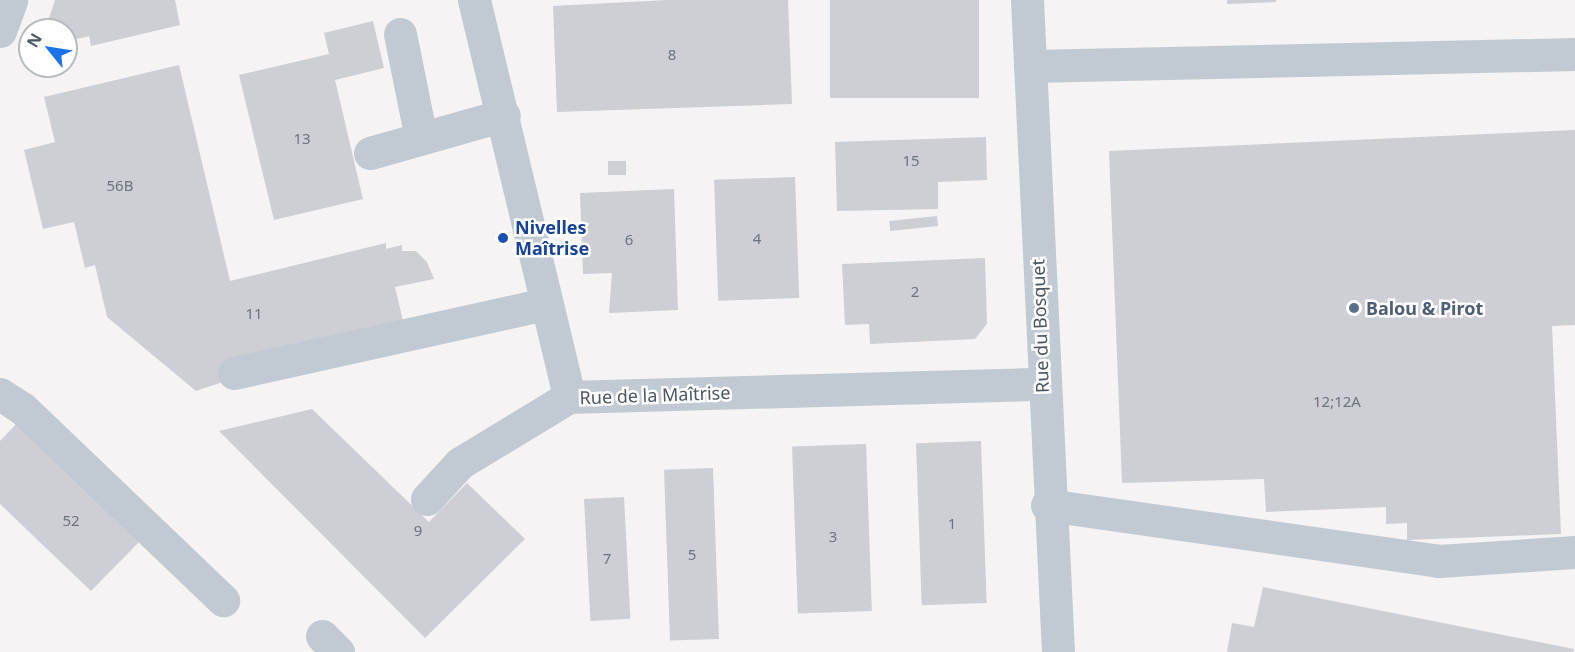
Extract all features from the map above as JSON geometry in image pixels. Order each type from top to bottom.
[{"type":"street","points":[[0,31],[11,0]]},
{"type":"street","name":"Rue de la Maîtrise","points":[[474,0],[504,116],[545,304],[569,397],[1042,384]]},
{"type":"street","name":"Rue du Bosquet","points":[[1027,0],[1047,505],[1058,652]]},
{"type":"street","points":[[400,34],[421,138]]},
{"type":"street","points":[[1029,66],[1575,54]]},
{"type":"street","points":[[370,153],[504,116]]},
{"type":"street","points":[[234,373],[545,304]]},
{"type":"street","points":[[0,394],[23,409],[223,600]]},
{"type":"street","points":[[427,499],[460,463],[569,397]]},
{"type":"street","points":[[1047,505],[1439,561],[1575,552]]},
{"type":"building","points":[[55,0],[175,0],[180,25],[91,46],[89,36],[78,39],[78,18],[49,18]]},
{"type":"building","points":[[667,0],[788,0],[792,104],[557,112],[553,6]]},
{"type":"building","points":[[830,0],[979,0],[979,98],[830,98]]},
{"type":"building","points":[[1227,0],[1276,0],[1276,2],[1227,4]]},
{"type":"building","points":[[373,21],[384,68],[335,80],[363,199],[274,220],[239,75],[329,54],[324,33]]},
{"type":"building","points":[[179,65],[230,281],[386,243],[386,249],[402,245],[402,251],[416,251],[427,262],[434,279],[395,287],[403,321],[196,391],[107,317],[95,265],[85,268],[74,222],[43,229],[24,150],[55,142],[44,97]]},
{"type":"building","points":[[1575,130],[1575,325],[1552,326],[1561,534],[1407,540],[1407,523],[1386,524],[1386,507],[1266,512],[1264,479],[1122,483],[1109,151]]},
{"type":"building","points":[[986,137],[987,180],[938,182],[938,209],[837,211],[835,142]]},
{"type":"building","points":[[608,161],[626,161],[626,175],[608,175]]},
{"type":"building","points":[[795,177],[799,298],[718,301],[714,180]]},
{"type":"building","points":[[674,189],[678,310],[609,313],[612,273],[583,274],[580,193]]},
{"type":"building","points":[[937,216],[938,226],[890,231],[889,221]]},
{"type":"building","points":[[985,258],[987,324],[975,339],[870,344],[869,324],[845,325],[842,264]]},
{"type":"building","points":[[312,409],[429,522],[467,483],[525,539],[425,638],[219,431]]},
{"type":"building","points":[[19,421],[142,539],[91,591],[0,504],[0,441]]},
{"type":"building","points":[[981,441],[987,603],[922,605],[916,443]]},
{"type":"building","points":[[866,444],[872,611],[798,613],[792,447]]},
{"type":"building","points":[[713,468],[719,639],[670,641],[664,470]]},
{"type":"building","points":[[624,497],[630,619],[590,621],[584,499]]},
{"type":"building","points":[[1263,587],[1574,649],[1573,652],[1227,652],[1232,623],[1254,627]]},
{"type":"place","name":"Nivelles Maîtrise","points":[[503,238]]},
{"type":"place","name":"Balou & Pirot","points":[[1354,308]]}]
